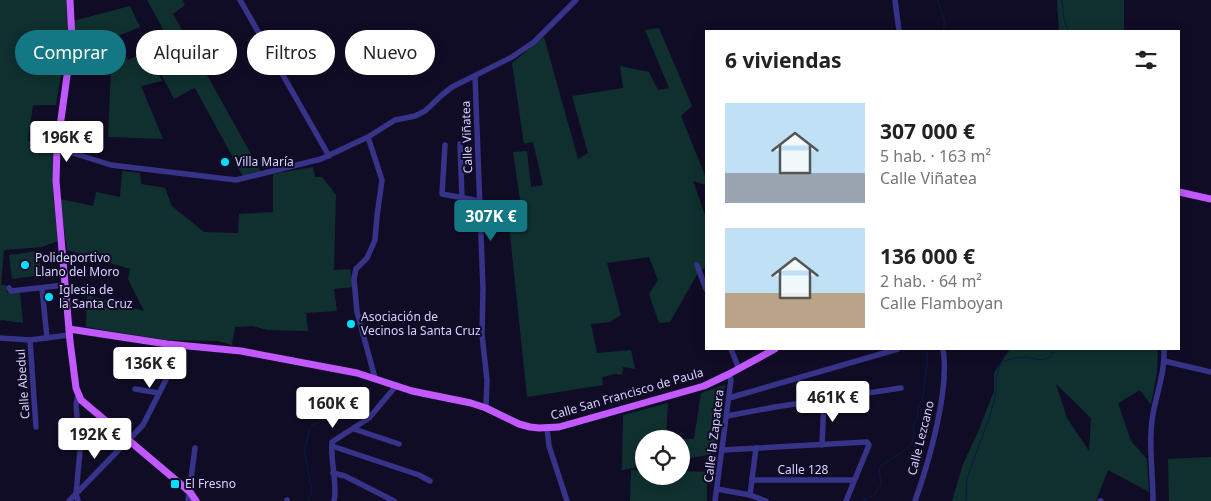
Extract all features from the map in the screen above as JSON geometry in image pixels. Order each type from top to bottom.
[{"type":"main road","points":[[70,0],[72,40],[57,148],[56,197],[69,332],[78,395],[190,492],[196,501]]},
{"type":"main road","points":[[1180,192],[1211,199]]},
{"type":"main road","name":"Calle San Francisco de Paula","points":[[69,332],[241,351],[357,373],[419,393],[486,408],[518,424],[546,428],[559,427],[704,386],[773,350]]},
{"type":"street","points":[[240,0],[329,156]]},
{"type":"street","points":[[57,148],[112,165],[236,180],[329,156],[368,138],[395,120],[425,112],[446,91],[520,53],[576,0]]},
{"type":"street","points":[[895,0],[899,30]]},
{"type":"street","name":"Calle Viñatea","points":[[474,76],[480,201],[482,335],[487,380],[486,408]]},
{"type":"street","points":[[368,138],[382,180],[376,240],[367,258],[356,269],[354,279],[357,312],[375,378]]},
{"type":"street","points":[[460,144],[462,198]]},
{"type":"street","points":[[445,145],[442,194],[480,201]]},
{"type":"street","points":[[697,265],[705,285]]},
{"type":"street","points":[[9,288],[11,291],[65,285]]},
{"type":"street","points":[[42,288],[48,338]]},
{"type":"street","points":[[0,338],[30,340],[48,338],[69,332]]},
{"type":"street","name":"Calle Abedul","points":[[30,340],[36,427]]},
{"type":"street","points":[[69,501],[143,425],[183,346]]},
{"type":"street","points":[[731,350],[739,369]]},
{"type":"street","points":[[729,398],[895,350]]},
{"type":"street","name":"Calle Lezcano","points":[[914,501],[937,426],[945,361],[942,350]]},
{"type":"street","points":[[1153,501],[1153,415],[1161,387],[1164,350]]},
{"type":"street","points":[[1164,361],[1211,372]]},
{"type":"street","name":"Calle la Zapatera","points":[[715,501],[731,380],[729,374]]},
{"type":"street","points":[[334,501],[332,442],[336,438],[354,430],[372,416],[396,386]]},
{"type":"street","points":[[727,416],[901,388]]},
{"type":"street","points":[[135,389],[160,393]]},
{"type":"street","points":[[78,395],[76,405],[80,451],[76,494],[78,501]]},
{"type":"street","points":[[822,445],[824,400]]},
{"type":"street","points":[[546,428],[549,446],[566,501]]},
{"type":"street","points":[[354,430],[399,444]]},
{"type":"street","points":[[722,450],[867,442],[869,445],[846,501]]},
{"type":"street","points":[[332,446],[419,474],[430,481]]},
{"type":"street","points":[[188,501],[195,448]]},
{"type":"street","points":[[750,495],[756,448]]},
{"type":"street","points":[[332,473],[345,476],[394,501]]},
{"type":"street","name":"Calle 128","points":[[752,480],[854,480]]},
{"type":"street","points":[[717,489],[750,495],[766,501]]},
{"type":"green space","points":[[0,0],[67,0],[68,30],[15,30],[15,75],[61,75],[56,105],[33,105],[28,141],[53,142],[53,193],[58,241],[42,247],[4,250],[1,285],[6,285],[7,293],[20,293],[23,323],[1,320],[0,322]]},
{"type":"green space","points":[[147,0],[182,0],[185,5],[173,14],[182,30],[164,30]]},
{"type":"green space","points":[[1057,0],[1124,0],[1124,30],[1059,30]]},
{"type":"green space","points":[[130,6],[140,27],[126,33],[126,30],[73,30],[73,21]]},
{"type":"green space","points":[[659,28],[692,106],[681,116],[705,176],[705,185],[693,181],[705,215],[705,268],[699,271],[670,322],[659,323],[649,294],[658,280],[649,257],[607,263],[621,315],[610,322],[591,324],[597,353],[631,350],[635,369],[623,367],[622,375],[616,374],[602,377],[603,385],[527,397],[508,215],[522,213],[513,152],[527,151],[531,187],[543,185],[533,142],[524,144],[512,63],[544,37],[578,159],[588,153],[572,96],[623,88],[620,66],[649,72],[658,90],[669,88],[645,30]]},
{"type":"green space","points":[[126,56],[128,60],[136,56],[136,75],[159,75],[162,81],[141,86],[163,139],[108,137],[111,75],[126,75]]},
{"type":"green space","points":[[162,75],[207,75],[261,172],[243,176],[194,88],[174,99]]},
{"type":"green space","points":[[313,167],[315,177],[322,177],[336,195],[334,270],[350,269],[353,287],[334,289],[337,311],[306,313],[308,331],[268,330],[252,326],[235,327],[232,345],[218,341],[165,340],[86,327],[87,295],[144,311],[128,279],[130,269],[67,250],[60,199],[93,206],[96,192],[120,197],[122,171],[140,173],[141,184],[165,188],[172,206],[204,232],[238,233],[239,214],[273,212],[273,174]]},
{"type":"green space","name":"Polideportivo Llano del Moro","points":[[38,251],[42,275],[12,279],[9,255]]},
{"type":"green space","points":[[1009,350],[1158,350],[1157,372],[1151,405],[1140,390],[1118,403],[1131,441],[1147,459],[1149,492],[1108,470],[1096,501],[952,501],[963,464],[994,391],[994,373]],"holes":[[[1056,384],[1091,418],[1089,451],[1067,418]]]},
{"type":"green space","points":[[725,385],[717,453],[690,458],[690,439],[694,439],[701,393]]},
{"type":"green space","points":[[668,403],[666,430],[635,430],[635,468],[622,470],[623,415]]},
{"type":"green space","points":[[1211,457],[1211,501],[1169,501],[1168,459]]},
{"type":"green space","points":[[631,470],[635,470],[635,485],[690,485],[690,471],[707,472],[707,501],[630,501]]},
{"type":"waterway","points":[[937,0],[944,19],[943,30]]},
{"type":"waterway","points":[[1062,0],[1064,19],[1068,30]]},
{"type":"waterway","points":[[864,501],[864,499],[873,496],[881,485],[879,468],[909,447],[912,441],[914,434],[913,425],[917,420],[918,408],[923,397],[928,356],[925,350]]},
{"type":"waterway","points":[[966,501],[967,478],[991,413],[996,391],[996,379],[1001,362],[1021,357],[1042,360],[1049,358],[1054,350]]},
{"type":"waterway","points":[[308,501],[312,491],[304,450],[311,426],[359,401],[371,388]]},
{"type":"place","name":"Villa María","points":[[225,162]]},
{"type":"place","name":"Polideportivo Llano del Moro","points":[[25,265]]},
{"type":"place","name":"Iglesia de la Santa Cruz","points":[[49,297]]},
{"type":"place","name":"Asociación de Vecinos la Santa Cruz","points":[[351,324]]},
{"type":"place","name":"El Fresno","points":[[175,484]]}]
